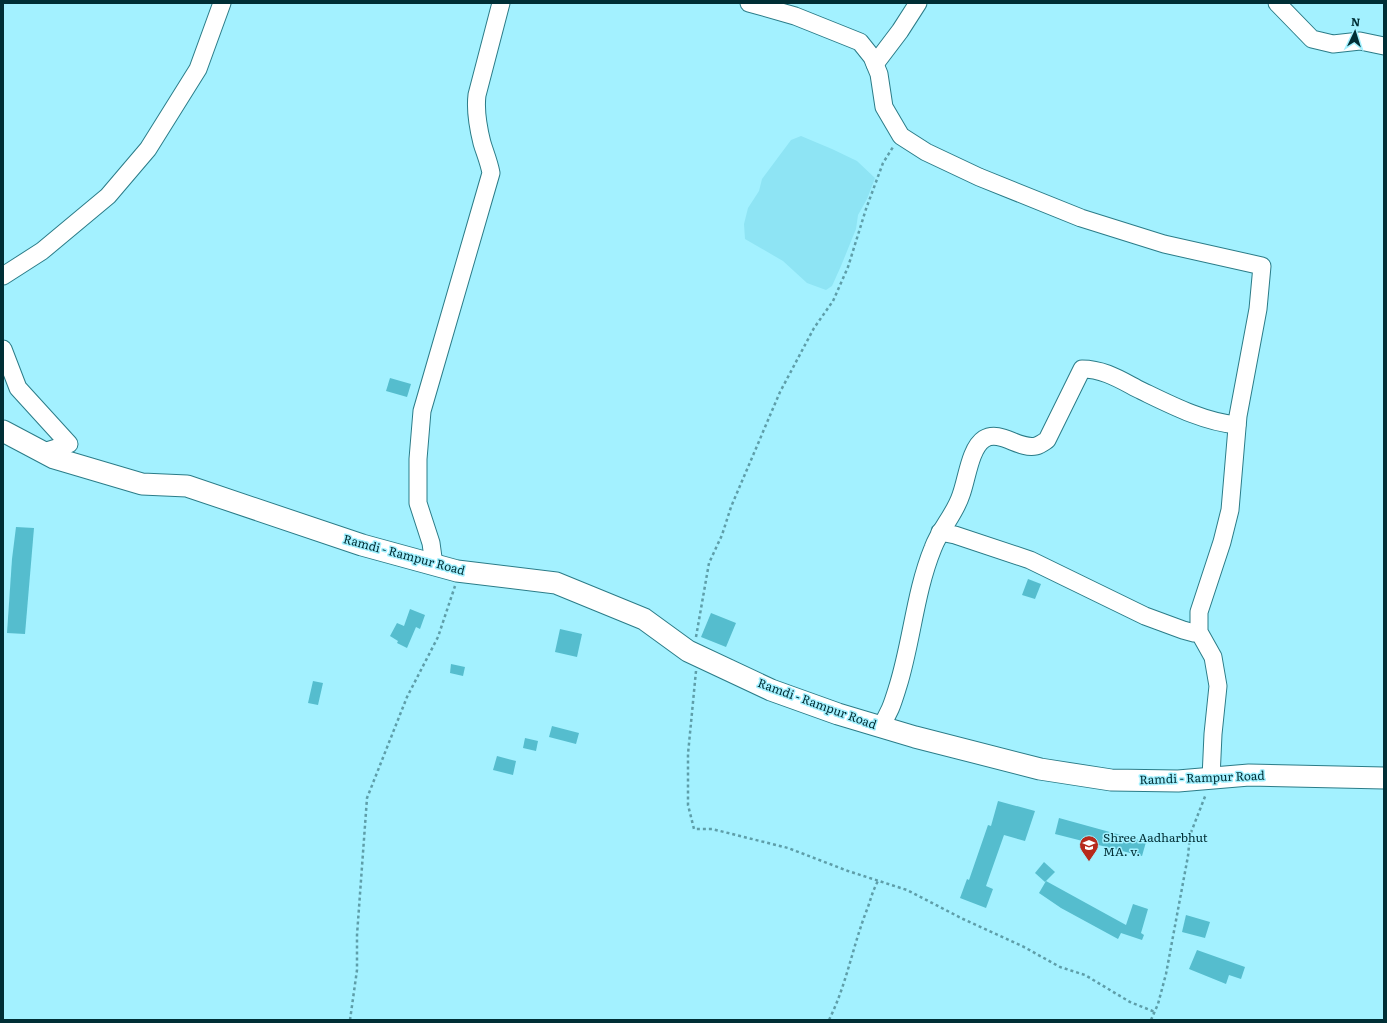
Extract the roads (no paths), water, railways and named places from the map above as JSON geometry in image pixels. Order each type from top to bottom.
[{"type":"main road","name":"Ramdi - Rampur Road","points":[[3,431],[54,458],[142,484],[187,486],[362,545],[457,571],[556,583],[644,619],[693,653],[771,690],[880,727],[1040,769],[1111,780],[1178,781],[1249,775],[1384,778]]},
{"type":"street","points":[[3,276],[42,251],[108,196],[148,149],[198,69],[222,3]]},
{"type":"street","points":[[434,564],[430,543],[418,503],[418,459],[422,411],[490,173],[489,161],[482,144],[475,110],[477,95],[501,3]]},
{"type":"street","points":[[749,3],[795,16],[860,42],[872,57],[875,64],[879,74],[884,107],[900,136],[926,152],[979,177],[1081,218],[1164,244],[1262,266],[1258,309],[1248,354],[1237,425],[1230,510],[1222,542],[1199,612],[1199,632],[1213,657],[1218,686],[1213,734],[1211,778]]},
{"type":"street","points":[[875,64],[900,31],[918,3]]},
{"type":"street","points":[[1277,3],[1312,39],[1333,44],[1360,41],[1384,46]]},
{"type":"street","points":[[3,349],[18,388],[69,444],[43,452]]},
{"type":"street","points":[[880,727],[889,714],[900,680],[925,574],[933,548],[940,532],[952,516],[961,496],[975,448],[983,440],[990,436],[1036,446],[1047,440],[1082,369],[1101,371],[1189,412],[1220,424],[1237,425]]},
{"type":"street","points":[[940,532],[955,534],[1030,560],[1146,616],[1184,630],[1194,632]]},
{"type":"place","name":"Shree Aadharbhut MA. v.","points":[[1089,862]]}]
